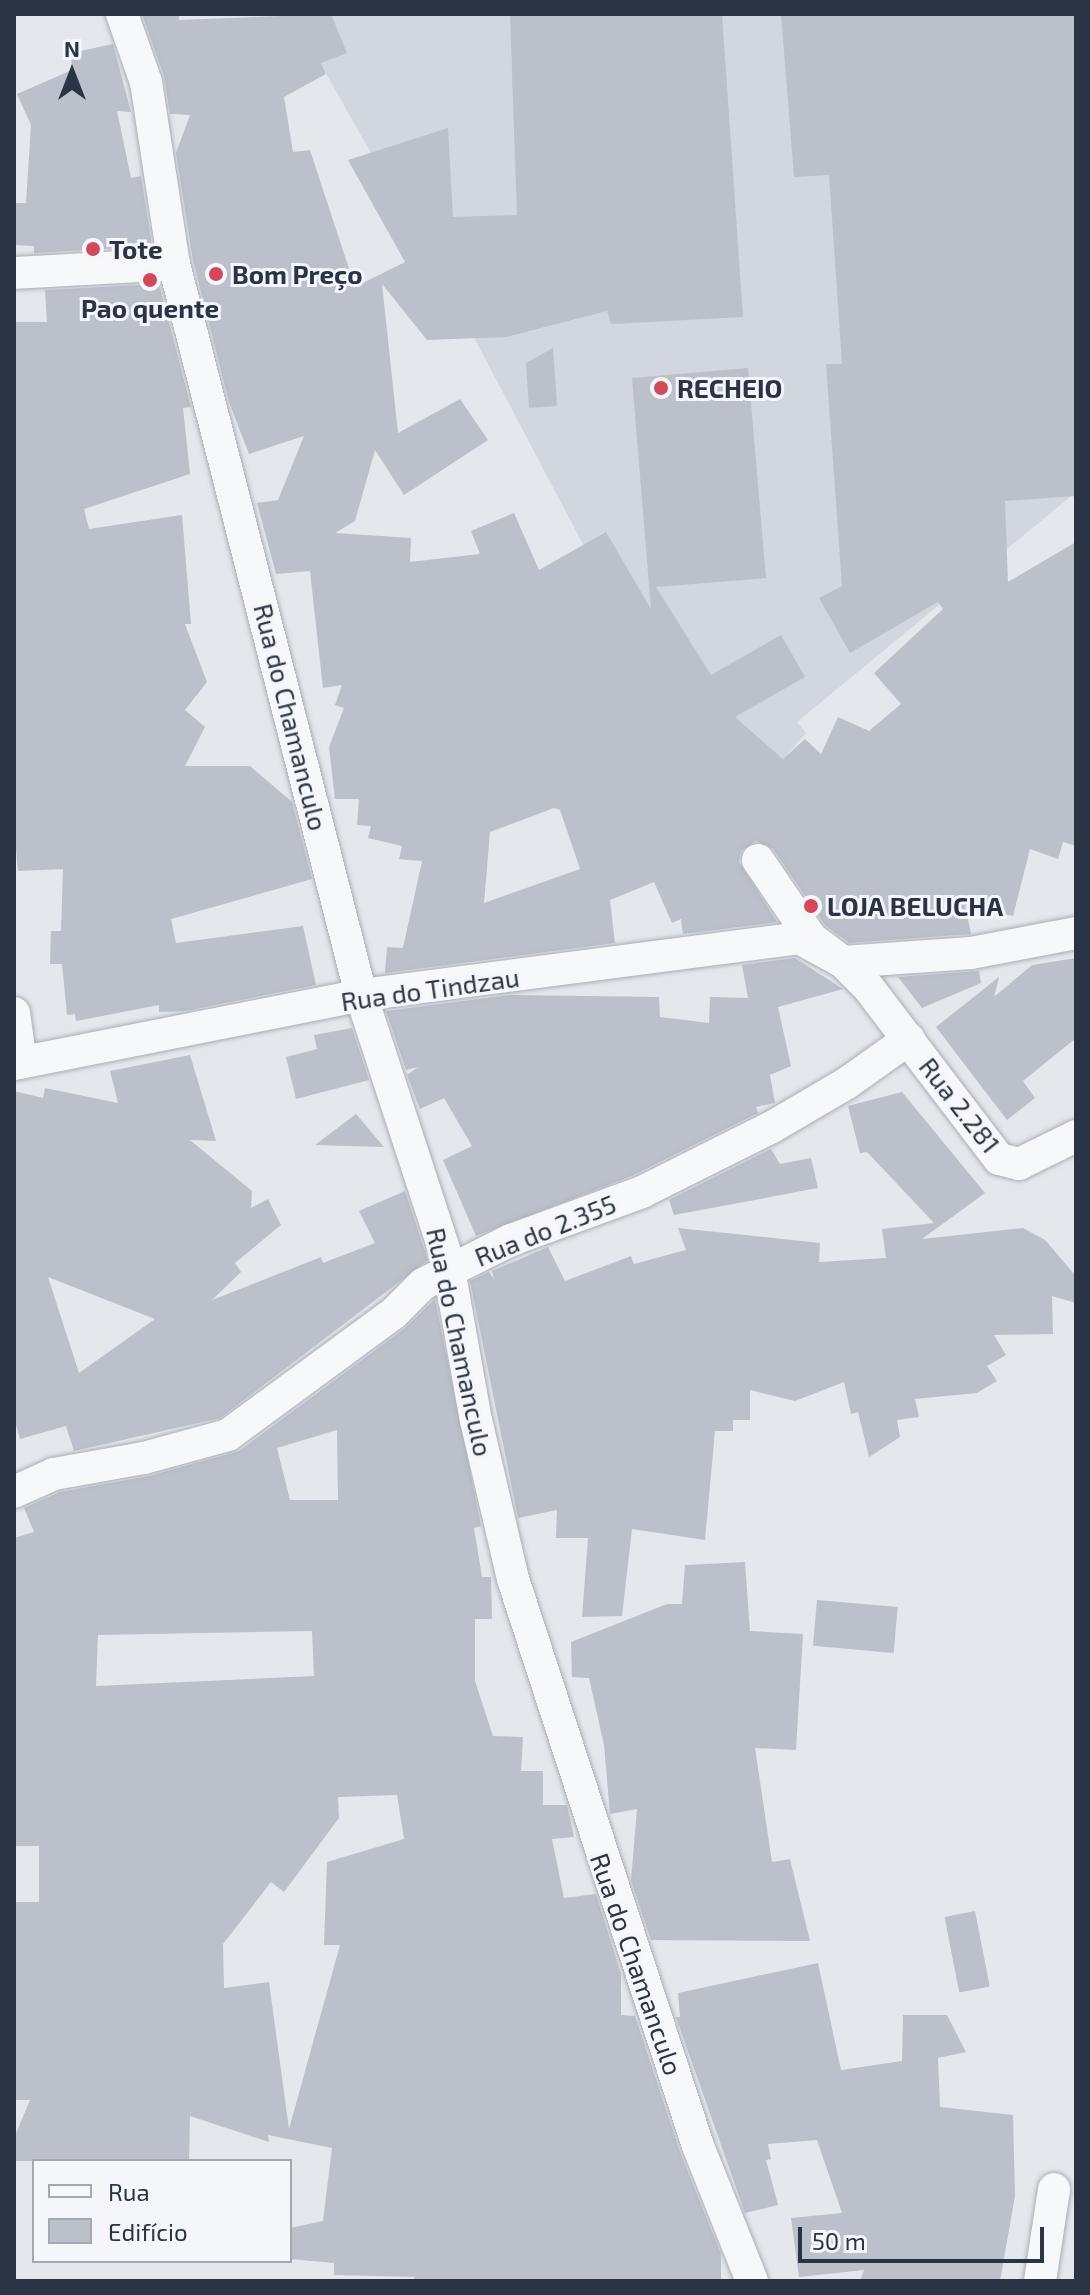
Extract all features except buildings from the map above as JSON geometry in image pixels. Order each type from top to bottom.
[{"type":"street","points":[[14,273],[174,264],[146,82],[122,14]]},
{"type":"street","name":"Rua do Chamanculo","points":[[174,264],[361,995],[449,1269],[476,1420],[513,1579],[683,2102],[752,2281]]},
{"type":"street","points":[[758,860],[811,938],[843,962],[945,956],[1076,933]]},
{"type":"street","name":"Rua do Tindzau","points":[[18,1063],[361,995],[784,939],[799,938],[843,962],[868,987]]},
{"type":"street","name":"Rua 2.281","points":[[868,987],[999,1159],[1019,1164],[1076,1136]]},
{"type":"street","points":[[14,1013],[18,1063]]},
{"type":"street","name":"Rua do 2.355","points":[[14,1492],[54,1474],[144,1458],[228,1435],[393,1314],[423,1284],[449,1269],[642,1192],[784,1119],[909,1039]]},
{"type":"street","points":[[1040,2281],[1054,2189]]},
{"type":"shaded area","points":[[300,14],[1076,14],[1076,492],[797,722],[806,733],[729,821],[460,311],[323,68]]},
{"type":"place","name":"Tote","points":[[93,249]]},
{"type":"place","name":"Bom Preço","points":[[216,274]]},
{"type":"place","name":"Pao quente","points":[[150,280]]},
{"type":"place","name":"RECHEIO","points":[[661,388]]},
{"type":"place","name":"LOJA BELUCHA","points":[[811,906]]}]
